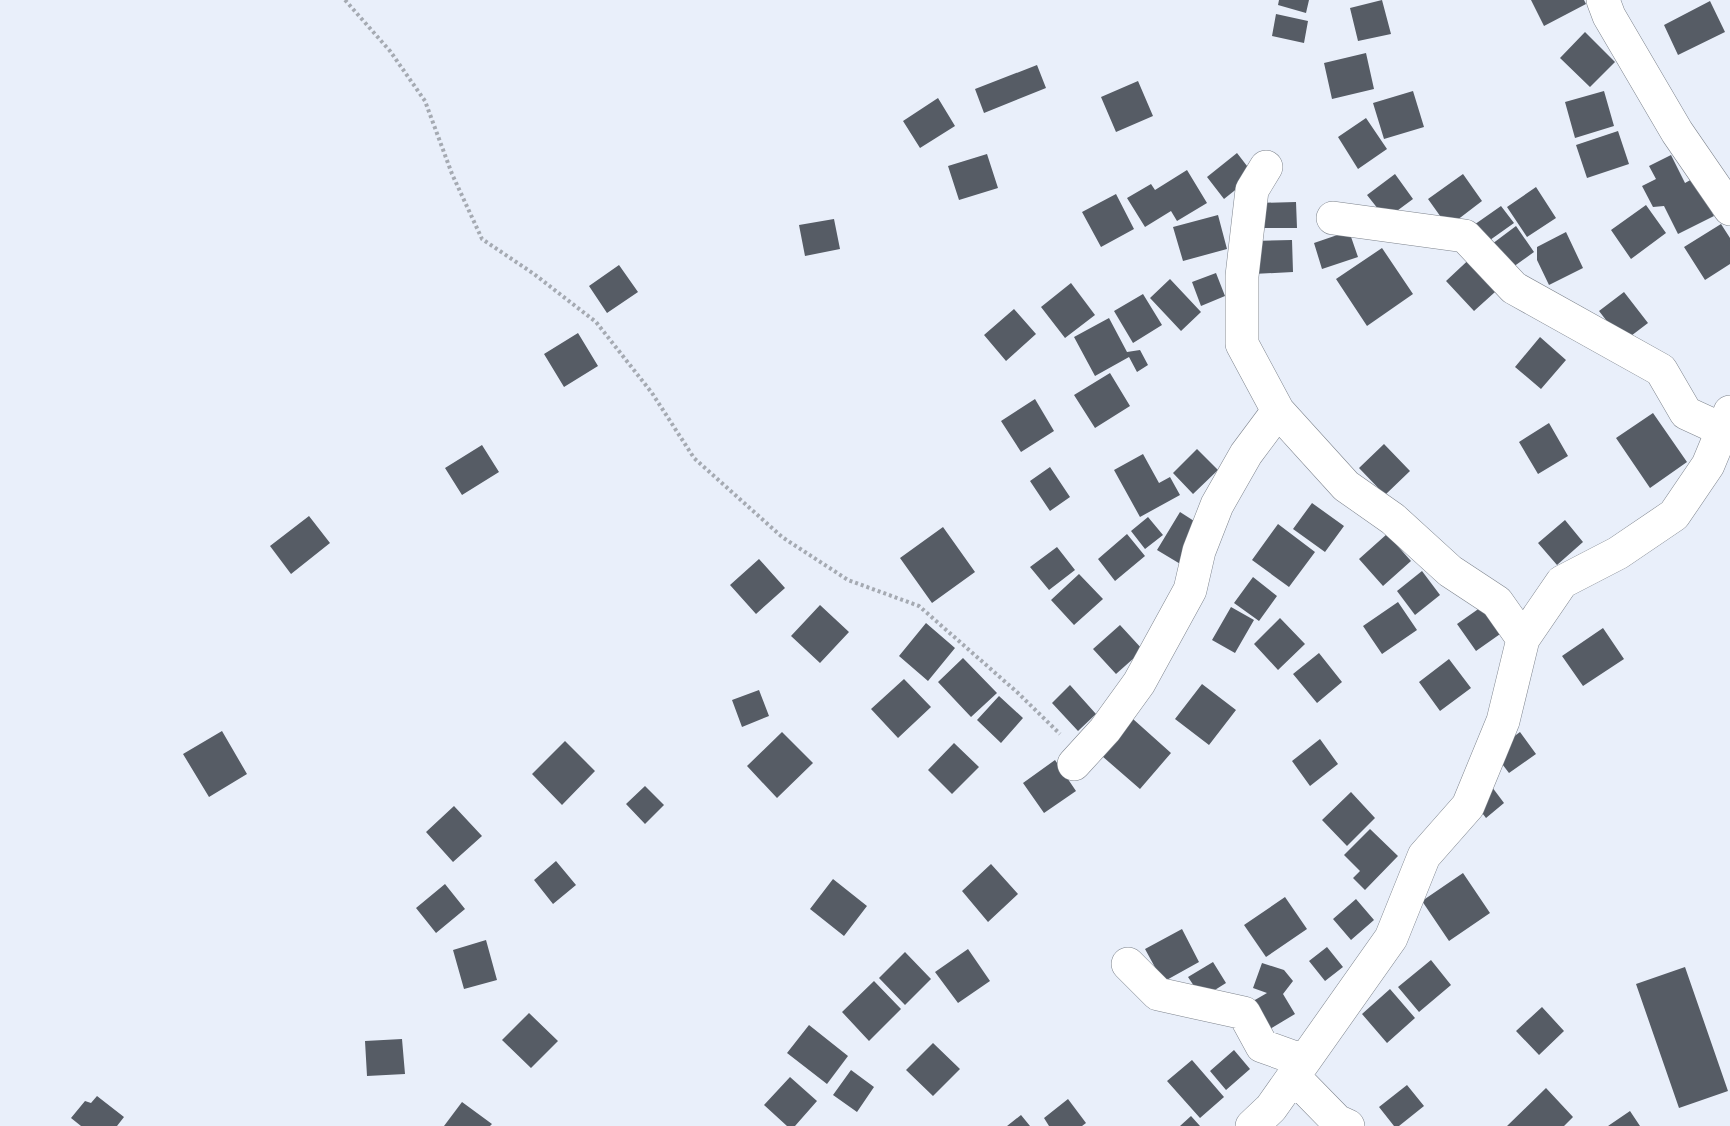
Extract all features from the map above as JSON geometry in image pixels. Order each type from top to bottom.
[{"type":"street","points":[[1603,0],[1609,16],[1677,132],[1730,209]]},
{"type":"street","points":[[1266,167],[1252,190],[1242,276],[1242,344],[1278,411],[1346,486],[1393,519],[1450,571],[1497,602],[1523,639]]},
{"type":"street","points":[[1252,1126],[1271,1108],[1391,938],[1424,856],[1468,807],[1503,721],[1523,639],[1562,582],[1618,553],[1674,515],[1708,465],[1726,421],[1686,413],[1661,370],[1514,288],[1465,236],[1333,218]]},
{"type":"street","points":[[1078,760],[1105,730],[1139,683],[1190,590],[1198,551],[1217,505],[1246,454],[1278,411]]},
{"type":"street","points":[[1128,964],[1158,994],[1244,1013],[1262,1046],[1299,1069],[1337,1121],[1348,1126]]},
{"type":"path","points":[[345,0],[390,51],[425,101],[452,174],[482,239],[534,274],[596,322],[652,393],[694,458],[782,537],[848,580],[919,606],[1018,693],[1078,760]]},
{"type":"building","points":[[1279,0],[1309,0],[1306,13],[1278,5]]},
{"type":"building","points":[[1382,0],[1391,34],[1358,41],[1350,8]]},
{"type":"building","points":[[1531,0],[1584,0],[1586,4],[1544,26]]},
{"type":"building","points":[[1710,1],[1725,32],[1678,55],[1664,25]]},
{"type":"building","points":[[1276,14],[1308,21],[1304,43],[1272,36]]},
{"type":"building","points":[[1585,32],[1615,62],[1590,87],[1560,58]]},
{"type":"building","points":[[1366,53],[1374,89],[1332,99],[1324,63]]},
{"type":"building","points":[[1037,65],[1046,88],[984,113],[975,89]]},
{"type":"building","points":[[1138,81],[1153,116],[1116,132],[1101,97]]},
{"type":"building","points":[[1413,91],[1424,127],[1384,139],[1373,103]]},
{"type":"building","points":[[1604,91],[1614,126],[1575,138],[1565,102]]},
{"type":"building","points":[[938,98],[955,126],[920,148],[903,121]]},
{"type":"building","points":[[1366,118],[1387,149],[1358,169],[1338,137]]},
{"type":"building","points":[[1618,131],[1629,164],[1587,178],[1576,145]]},
{"type":"building","points":[[1237,153],[1254,175],[1224,199],[1207,177]]},
{"type":"building","points":[[987,154],[998,188],[959,200],[948,166]]},
{"type":"building","points":[[1671,155],[1685,183],[1694,178],[1714,216],[1678,234],[1664,206],[1653,207],[1642,186],[1656,179],[1649,166]]},
{"type":"building","points":[[1187,170],[1207,203],[1177,221],[1171,211],[1145,227],[1127,198],[1151,184],[1155,190]]},
{"type":"building","points":[[1395,174],[1413,199],[1386,219],[1367,195]]},
{"type":"building","points":[[1463,174],[1482,201],[1448,227],[1428,199]]},
{"type":"building","points":[[1536,187],[1556,218],[1527,237],[1507,207]]},
{"type":"building","points":[[1116,194],[1134,229],[1101,247],[1082,212]]},
{"type":"building","points":[[1296,202],[1297,228],[1257,228],[1257,203]]},
{"type":"building","points":[[1646,205],[1666,233],[1631,259],[1611,230]]},
{"type":"building","points":[[1501,206],[1514,223],[1483,245],[1471,227]]},
{"type":"building","points":[[1218,215],[1227,249],[1183,261],[1173,227]]},
{"type":"building","points":[[834,219],[840,249],[805,256],[799,225]]},
{"type":"building","points":[[1721,224],[1730,238],[1730,264],[1705,280],[1684,247]]},
{"type":"building","points":[[1516,226],[1534,252],[1506,272],[1488,247]]},
{"type":"building","points":[[1349,231],[1358,257],[1322,269],[1314,243]]},
{"type":"building","points":[[1566,232],[1583,268],[1549,285],[1537,260],[1537,247]]},
{"type":"building","points":[[1292,240],[1293,272],[1253,274],[1252,241]]},
{"type":"building","points":[[1382,248],[1413,294],[1367,326],[1336,279]]},
{"type":"building","points":[[1477,252],[1505,283],[1474,311],[1446,281]]},
{"type":"building","points":[[619,265],[638,292],[607,313],[589,286]]},
{"type":"building","points":[[1216,273],[1225,296],[1201,306],[1192,282]]},
{"type":"building","points":[[1170,279],[1201,312],[1181,331],[1150,298]]},
{"type":"building","points":[[1071,283],[1095,315],[1065,338],[1041,307]]},
{"type":"building","points":[[1624,292],[1648,323],[1623,342],[1599,311]]},
{"type":"building","points":[[1143,294],[1162,325],[1133,343],[1114,311]]},
{"type":"building","points":[[1014,309],[1036,334],[1006,361],[984,335]]},
{"type":"building","points":[[1109,318],[1127,352],[1140,350],[1148,365],[1137,372],[1129,357],[1095,376],[1074,337]]},
{"type":"building","points":[[578,333],[598,366],[564,387],[544,354]]},
{"type":"building","points":[[1540,337],[1566,360],[1541,389],[1515,367]]},
{"type":"building","points":[[1110,373],[1130,406],[1095,428],[1074,395]]},
{"type":"building","points":[[1035,399],[1054,431],[1021,452],[1001,421]]},
{"type":"building","points":[[1653,413],[1687,462],[1650,488],[1616,438]]},
{"type":"building","points":[[1549,423],[1568,456],[1538,474],[1519,442]]},
{"type":"building","points":[[1384,444],[1410,471],[1385,495],[1359,468]]},
{"type":"building","points":[[482,445],[499,472],[462,495],[445,468]]},
{"type":"building","points":[[1197,449],[1218,470],[1193,494],[1173,473]]},
{"type":"building","points":[[1143,454],[1159,483],[1170,477],[1180,495],[1140,517],[1114,470]]},
{"type":"building","points":[[1050,467],[1070,497],[1050,511],[1030,481]]},
{"type":"building","points":[[1312,503],[1344,526],[1325,552],[1293,529]]},
{"type":"building","points":[[1180,512],[1205,528],[1182,565],[1157,550]]},
{"type":"building","points":[[309,516],[330,543],[291,574],[270,546]]},
{"type":"building","points":[[1148,517],[1163,535],[1145,549],[1131,531]]},
{"type":"building","points":[[1565,520],[1583,542],[1557,565],[1538,543]]},
{"type":"building","points":[[1278,524],[1315,552],[1289,587],[1252,560]]},
{"type":"building","points":[[943,527],[975,572],[932,603],[900,558]]},
{"type":"building","points":[[1127,534],[1145,556],[1115,581],[1098,559]]},
{"type":"building","points":[[1387,534],[1411,561],[1383,586],[1359,559]]},
{"type":"building","points":[[1057,547],[1075,570],[1049,590],[1030,567]]},
{"type":"building","points":[[759,559],[785,588],[756,614],[730,585]]},
{"type":"building","points":[[1422,571],[1440,595],[1415,615],[1397,591]]},
{"type":"building","points":[[1079,574],[1103,599],[1074,625],[1051,600]]},
{"type":"building","points":[[1253,577],[1277,596],[1259,621],[1234,603]]},
{"type":"building","points":[[1398,602],[1417,630],[1382,654],[1363,626]]},
{"type":"building","points":[[820,605],[849,632],[820,663],[791,636]]},
{"type":"building","points":[[1484,605],[1503,632],[1476,651],[1457,624]]},
{"type":"building","points":[[1231,607],[1254,620],[1235,653],[1212,640]]},
{"type":"building","points":[[1280,618],[1305,644],[1278,670],[1254,644]]},
{"type":"building","points":[[926,623],[955,648],[928,681],[899,656]]},
{"type":"building","points":[[1120,625],[1143,650],[1116,674],[1093,649]]},
{"type":"building","points":[[1603,628],[1624,659],[1583,686],[1562,656]]},
{"type":"building","points":[[1319,653],[1342,682],[1317,703],[1293,674]]},
{"type":"building","points":[[963,658],[997,693],[971,717],[938,682]]},
{"type":"building","points":[[1449,659],[1471,688],[1440,711],[1419,682]]},
{"type":"building","points":[[904,679],[931,707],[898,738],[871,709]]},
{"type":"building","points":[[1202,684],[1236,710],[1209,745],[1175,719]]},
{"type":"building","points":[[1070,685],[1096,714],[1078,731],[1052,703]]},
{"type":"building","points":[[759,690],[769,716],[742,727],[732,700]]},
{"type":"building","points":[[999,696],[1023,718],[1001,743],[977,720]]},
{"type":"building","points":[[1133,719],[1171,753],[1140,789],[1102,756]]},
{"type":"building","points":[[222,731],[247,774],[209,797],[183,754]]},
{"type":"building","points":[[782,732],[813,763],[777,798],[747,766]]},
{"type":"building","points":[[1520,732],[1536,754],[1509,773],[1493,752]]},
{"type":"building","points":[[1320,739],[1338,764],[1310,786],[1292,761]]},
{"type":"building","points":[[565,741],[595,771],[562,805],[532,774]]},
{"type":"building","points":[[954,743],[979,767],[952,794],[928,770]]},
{"type":"building","points":[[1055,760],[1076,791],[1044,813],[1023,783]]},
{"type":"building","points":[[645,786],[664,805],[645,824],[626,804]]},
{"type":"building","points":[[1492,787],[1504,803],[1486,818],[1473,801]]},
{"type":"building","points":[[1351,792],[1375,818],[1347,846],[1322,820]]},
{"type":"building","points":[[454,806],[482,836],[453,862],[426,832]]},
{"type":"building","points":[[1370,829],[1398,856],[1365,890],[1353,878],[1360,871],[1344,855]]},
{"type":"building","points":[[556,861],[576,885],[553,904],[534,880]]},
{"type":"building","points":[[991,864],[1018,894],[988,922],[962,891]]},
{"type":"building","points":[[1463,873],[1490,913],[1449,941],[1422,901]]},
{"type":"building","points":[[833,879],[867,906],[844,936],[810,909]]},
{"type":"building","points":[[445,884],[465,909],[436,933],[416,908]]},
{"type":"building","points":[[1285,897],[1307,929],[1266,957],[1244,925]]},
{"type":"building","points":[[1356,899],[1374,920],[1351,940],[1333,919]]},
{"type":"building","points":[[1182,929],[1199,962],[1163,982],[1145,949]]},
{"type":"building","points":[[486,940],[497,980],[464,989],[453,950]]},
{"type":"building","points":[[1327,947],[1343,967],[1325,981],[1309,961]]},
{"type":"building","points":[[968,949],[990,981],[958,1003],[935,972]]},
{"type":"building","points":[[905,952],[931,979],[905,1005],[879,978]]},
{"type":"building","points":[[1431,960],[1451,985],[1419,1012],[1398,987]]},
{"type":"building","points":[[1213,962],[1226,983],[1202,998],[1188,977]]},
{"type":"building","points":[[1262,963],[1284,970],[1293,981],[1283,994],[1295,1014],[1265,1032],[1248,1004],[1267,993],[1253,988]]},
{"type":"building","points":[[1685,967],[1728,1091],[1679,1108],[1636,984]]},
{"type":"building","points":[[874,981],[901,1009],[869,1041],[842,1012]]},
{"type":"building","points":[[1390,989],[1415,1018],[1387,1043],[1362,1014]]},
{"type":"building","points":[[1542,1007],[1564,1031],[1539,1055],[1516,1031]]},
{"type":"building","points":[[529,1013],[558,1041],[531,1068],[502,1040]]},
{"type":"building","points":[[809,1025],[848,1056],[827,1084],[787,1053]]},
{"type":"building","points":[[402,1039],[405,1074],[367,1076],[365,1041]]},
{"type":"building","points":[[933,1043],[960,1069],[933,1096],[906,1070]]},
{"type":"building","points":[[1234,1050],[1250,1069],[1226,1090],[1210,1071]]},
{"type":"building","points":[[1192,1060],[1224,1097],[1200,1118],[1167,1081]]},
{"type":"building","points":[[851,1070],[874,1087],[857,1112],[833,1095]]},
{"type":"building","points":[[790,1077],[817,1101],[795,1126],[787,1126],[764,1105]]},
{"type":"building","points":[[1407,1085],[1424,1106],[1399,1126],[1394,1126],[1379,1107]]},
{"type":"building","points":[[1546,1088],[1573,1117],[1564,1126],[1507,1126]]},
{"type":"building","points":[[97,1096],[124,1117],[117,1126],[81,1126],[71,1118],[85,1101],[91,1103]]},
{"type":"building","points":[[1068,1099],[1086,1123],[1082,1126],[1049,1126],[1044,1118]]},
{"type":"building","points":[[462,1102],[492,1124],[490,1126],[444,1126]]},
{"type":"building","points":[[1630,1111],[1640,1126],[1608,1126]]},
{"type":"building","points":[[1021,1115],[1030,1126],[1007,1126]]},
{"type":"building","points":[[1191,1116],[1200,1126],[1180,1126]]}]
